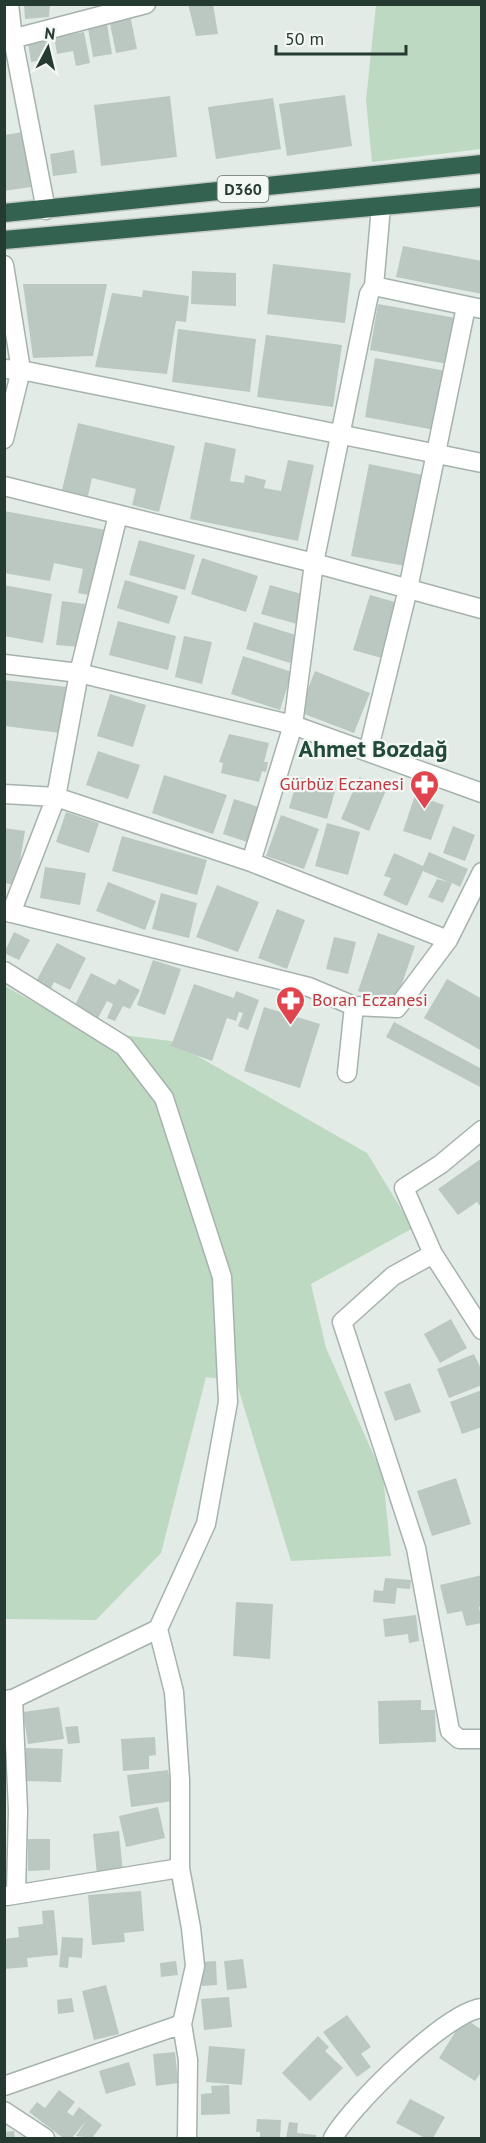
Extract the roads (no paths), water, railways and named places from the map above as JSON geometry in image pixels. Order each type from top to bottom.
[{"type":"highway","name":"D360","points":[[4,213],[482,164]]},
{"type":"highway","name":"D360","points":[[4,240],[482,197]]},
{"type":"street","points":[[9,4],[9,40],[46,210]]},
{"type":"street","points":[[9,40],[146,4]]},
{"type":"street","points":[[251,862],[293,725],[314,563],[369,294],[374,286],[381,207]]},
{"type":"street","points":[[4,265],[13,369],[4,438]]},
{"type":"street","points":[[368,752],[408,589],[435,454],[474,308],[374,286]]},
{"type":"street","points":[[13,369],[482,464]]},
{"type":"street","points":[[4,486],[314,563],[482,609]]},
{"type":"street","points":[[118,515],[79,673],[56,797],[8,912],[309,987],[354,1006],[397,1008],[448,940],[482,872]]},
{"type":"street","points":[[4,664],[79,673],[293,725],[482,793]]},
{"type":"street","points":[[4,794],[56,797],[251,862],[448,940]]},
{"type":"street","points":[[4,971],[124,1046],[164,1098],[222,1277],[228,1402],[206,1524],[158,1629],[174,1692],[180,1780],[180,1868],[195,1966],[182,2024],[188,2060],[187,2139]]},
{"type":"street","points":[[347,1073],[354,1006]]},
{"type":"street","points":[[482,1130],[441,1164],[404,1188],[433,1254],[482,1330]]},
{"type":"street","points":[[433,1254],[393,1276],[342,1322],[416,1548],[450,1731],[459,1739],[482,1739]]},
{"type":"street","points":[[158,1629],[9,1700],[18,1809],[10,1895],[180,1868]]},
{"type":"street","points":[[333,2139],[372,2091],[412,2053],[446,2025],[481,2007]]},
{"type":"street","points":[[4,2086],[182,2024]]},
{"type":"street","points":[[4,2111],[40,2136]]},
{"type":"place","name":"Gürbüz Eczanesi","points":[[425,810]]},
{"type":"place","name":"Boran Eczanesi","points":[[291,1026]]},
{"type":"district","name":"Ahmet Bozdağ","points":[[373,749]]}]
